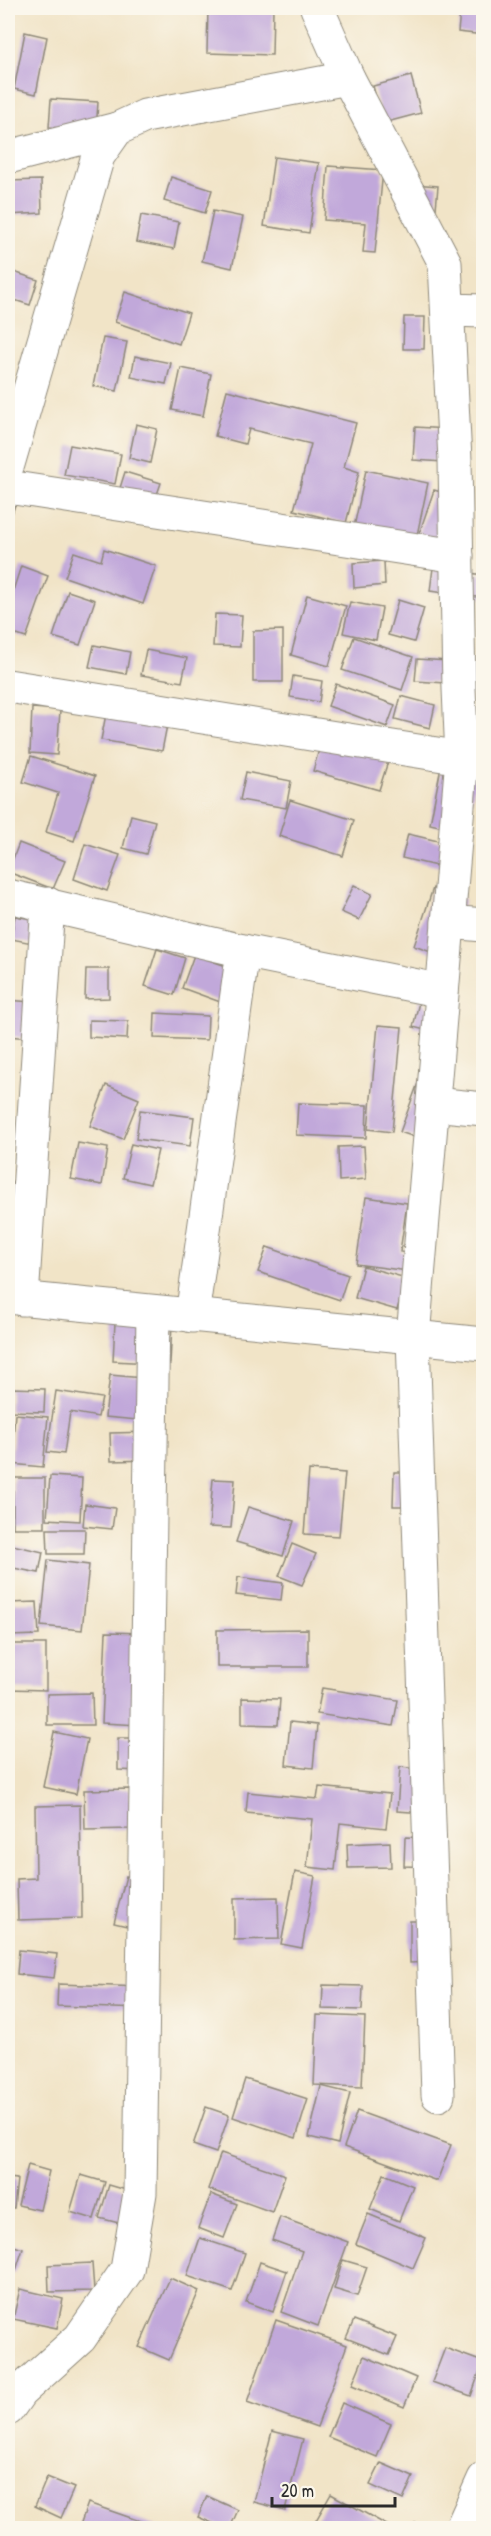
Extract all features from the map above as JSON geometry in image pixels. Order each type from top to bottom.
[{"type":"street","points":[[317,8],[348,78],[445,263],[448,310],[469,460],[457,556],[471,690],[462,758],[414,1337],[438,2095]]},
{"type":"street","points":[[8,157],[117,129],[145,116],[348,78]]},
{"type":"street","points":[[8,464],[98,156],[117,129]]},
{"type":"street","points":[[448,310],[483,311]]},
{"type":"street","points":[[8,487],[457,556]]},
{"type":"street","points":[[8,686],[462,758]]},
{"type":"street","points":[[8,896],[243,951],[442,991]]},
{"type":"street","points":[[48,904],[15,1298],[483,1344]]},
{"type":"street","points":[[448,922],[483,925]]},
{"type":"street","points":[[192,1316],[243,951]]},
{"type":"street","points":[[433,1104],[483,1109]]},
{"type":"street","points":[[8,2409],[20,2392],[80,2338],[127,2270],[140,2193],[153,1312]]},
{"type":"street","points":[[462,2529],[483,2479]]},
{"type":"building","points":[[208,8],[273,8],[272,55],[207,53]]},
{"type":"building","points":[[460,11],[484,14],[484,35],[458,32]]},
{"type":"building","points":[[25,32],[47,37],[36,94],[14,89]]},
{"type":"building","points":[[411,76],[421,113],[383,123],[373,86]]},
{"type":"building","points":[[51,99],[98,102],[96,131],[49,127]]},
{"type":"building","points":[[274,157],[319,163],[309,233],[264,226]]},
{"type":"building","points":[[328,166],[383,170],[375,253],[363,252],[366,223],[324,220]]},
{"type":"building","points":[[171,177],[212,190],[205,213],[164,201]]},
{"type":"building","points":[[41,180],[42,213],[8,215],[8,181]]},
{"type":"building","points":[[401,183],[438,186],[436,209],[399,206]]},
{"type":"building","points":[[213,211],[243,217],[232,268],[202,261]]},
{"type":"building","points":[[141,215],[179,222],[174,249],[136,242]]},
{"type":"building","points":[[8,270],[38,280],[30,305],[8,298]]},
{"type":"building","points":[[125,292],[189,313],[179,344],[115,322]]},
{"type":"building","points":[[404,317],[425,317],[424,349],[403,349]]},
{"type":"building","points":[[103,338],[127,342],[117,391],[93,386]]},
{"type":"building","points":[[135,356],[171,363],[166,384],[131,377]]},
{"type":"building","points":[[181,368],[211,374],[203,416],[172,410]]},
{"type":"building","points":[[227,390],[356,423],[344,467],[359,472],[346,523],[294,510],[311,444],[249,429],[245,444],[215,436]]},
{"type":"building","points":[[136,424],[157,429],[150,463],[129,458]]},
{"type":"building","points":[[415,427],[463,430],[460,463],[413,460]]},
{"type":"building","points":[[70,445],[121,454],[115,484],[64,475]]},
{"type":"building","points":[[366,470],[428,483],[416,540],[354,527]]},
{"type":"building","points":[[125,472],[161,483],[154,503],[119,491]]},
{"type":"building","points":[[434,490],[468,500],[453,545],[419,534]]},
{"type":"building","points":[[8,496],[17,499],[9,523],[8,523]]},
{"type":"building","points":[[104,549],[156,566],[143,604],[65,577],[74,552],[101,561]]},
{"type":"building","points":[[384,561],[385,585],[354,588],[353,563]]},
{"type":"building","points":[[21,566],[48,576],[26,638],[8,632],[8,606]]},
{"type":"building","points":[[433,568],[484,575],[484,598],[430,591]]},
{"type":"building","points":[[68,591],[95,600],[80,645],[53,637]]},
{"type":"building","points":[[307,595],[346,606],[329,666],[291,655]]},
{"type":"building","points":[[398,600],[424,608],[414,642],[388,635]]},
{"type":"building","points":[[350,602],[382,608],[376,640],[343,633]]},
{"type":"building","points":[[215,614],[242,615],[240,647],[213,646]]},
{"type":"building","points":[[283,630],[283,682],[253,682],[253,631]]},
{"type":"building","points":[[354,637],[413,657],[402,690],[342,670]]},
{"type":"building","points":[[94,645],[130,652],[126,674],[89,667]]},
{"type":"building","points":[[146,650],[187,658],[182,682],[141,675]]},
{"type":"building","points":[[417,659],[448,661],[446,683],[415,681]]},
{"type":"building","points":[[293,676],[322,681],[319,702],[290,697]]},
{"type":"building","points":[[336,684],[395,705],[387,727],[328,706]]},
{"type":"building","points":[[401,696],[435,705],[430,728],[395,719]]},
{"type":"building","points":[[32,708],[60,710],[57,755],[30,753]]},
{"type":"building","points":[[106,714],[167,725],[162,751],[101,740]]},
{"type":"building","points":[[323,735],[390,755],[379,790],[313,771]]},
{"type":"building","points":[[31,756],[95,776],[74,841],[46,832],[58,793],[23,782]]},
{"type":"building","points":[[441,767],[477,774],[465,832],[430,824]]},
{"type":"building","points":[[246,772],[291,781],[286,808],[240,800]]},
{"type":"building","points":[[290,800],[354,820],[343,856],[279,836]]},
{"type":"building","points":[[131,815],[155,821],[146,854],[123,848]]},
{"type":"building","points":[[408,834],[468,848],[462,872],[402,858]]},
{"type":"building","points":[[19,843],[65,861],[53,889],[8,872]]},
{"type":"building","points":[[85,844],[120,855],[107,891],[74,879]]},
{"type":"building","points":[[354,885],[372,894],[359,920],[341,912]]},
{"type":"building","points":[[433,888],[465,899],[445,957],[414,946]]},
{"type":"building","points":[[15,916],[64,925],[59,948],[11,939]]},
{"type":"building","points":[[157,949],[185,958],[174,995],[145,986]]},
{"type":"building","points":[[194,955],[235,969],[223,1003],[182,988]]},
{"type":"building","points":[[86,969],[109,969],[109,998],[85,999]]},
{"type":"building","points":[[420,998],[449,1036],[413,1027]]},
{"type":"building","points":[[8,1000],[53,1004],[50,1040],[8,1036]]},
{"type":"building","points":[[155,1013],[208,1016],[207,1040],[154,1038]]},
{"type":"building","points":[[89,1020],[128,1021],[127,1039],[89,1037]]},
{"type":"building","points":[[378,1025],[402,1027],[392,1132],[368,1129]]},
{"type":"building","points":[[419,1080],[426,1141],[400,1132]]},
{"type":"building","points":[[106,1085],[139,1099],[123,1139],[90,1126]]},
{"type":"building","points":[[298,1103],[367,1105],[366,1138],[296,1135]]},
{"type":"building","points":[[140,1110],[194,1117],[190,1146],[136,1139]]},
{"type":"building","points":[[78,1143],[108,1148],[102,1185],[71,1179]]},
{"type":"building","points":[[131,1144],[158,1150],[150,1184],[123,1178]]},
{"type":"building","points":[[364,1146],[366,1179],[339,1181],[338,1147]]},
{"type":"building","points":[[366,1197],[407,1203],[400,1252],[431,1257],[408,1271],[356,1264]]},
{"type":"building","points":[[267,1247],[348,1275],[340,1300],[258,1272]]},
{"type":"building","points":[[363,1266],[406,1278],[397,1310],[355,1298]]},
{"type":"building","points":[[115,1322],[172,1324],[170,1364],[113,1361]]},
{"type":"building","points":[[110,1375],[164,1380],[160,1422],[105,1417]]},
{"type":"building","points":[[10,1388],[45,1389],[44,1412],[10,1411]]},
{"type":"building","points":[[56,1391],[102,1398],[98,1417],[70,1412],[64,1454],[47,1452]]},
{"type":"building","points":[[15,1414],[48,1417],[43,1467],[11,1464]]},
{"type":"building","points":[[152,1432],[154,1460],[111,1461],[110,1433]]},
{"type":"building","points":[[309,1470],[345,1473],[339,1536],[304,1534]]},
{"type":"building","points":[[394,1472],[419,1472],[419,1506],[393,1506]]},
{"type":"building","points":[[50,1476],[82,1478],[80,1521],[47,1519]]},
{"type":"building","points":[[13,1478],[45,1478],[45,1528],[13,1528]]},
{"type":"building","points":[[213,1479],[235,1480],[231,1528],[209,1527]]},
{"type":"building","points":[[85,1504],[115,1508],[112,1529],[83,1526]]},
{"type":"building","points":[[248,1507],[294,1521],[283,1556],[236,1542]]},
{"type":"building","points":[[47,1529],[85,1529],[84,1554],[48,1554]]},
{"type":"building","points":[[8,1544],[43,1552],[39,1573],[8,1567]]},
{"type":"building","points":[[292,1544],[316,1554],[302,1585],[279,1576]]},
{"type":"building","points":[[48,1560],[89,1565],[82,1630],[41,1626]]},
{"type":"building","points":[[238,1577],[283,1583],[281,1600],[236,1595]]},
{"type":"building","points":[[37,1602],[39,1635],[8,1636],[8,1603]]},
{"type":"building","points":[[308,1629],[308,1667],[217,1667],[217,1630]]},
{"type":"building","points":[[106,1632],[144,1633],[140,1725],[102,1723]]},
{"type":"building","points":[[8,1644],[46,1644],[46,1690],[8,1689]]},
{"type":"building","points":[[322,1688],[398,1700],[393,1726],[317,1714]]},
{"type":"building","points":[[92,1693],[93,1725],[47,1725],[47,1694]]},
{"type":"building","points":[[242,1698],[280,1699],[278,1725],[242,1724]]},
{"type":"building","points":[[290,1722],[317,1725],[313,1768],[286,1765]]},
{"type":"building","points":[[54,1732],[87,1739],[76,1794],[43,1787]]},
{"type":"building","points":[[118,1738],[141,1738],[141,1771],[118,1770]]},
{"type":"building","points":[[400,1767],[427,1770],[424,1813],[397,1811]]},
{"type":"building","points":[[319,1787],[390,1794],[386,1828],[340,1823],[335,1870],[307,1867],[312,1819],[246,1813],[248,1792],[317,1799]]},
{"type":"building","points":[[130,1789],[131,1829],[85,1830],[84,1790]]},
{"type":"building","points":[[80,1805],[82,1918],[18,1920],[17,1879],[36,1878],[35,1806]]},
{"type":"building","points":[[405,1837],[429,1838],[428,1867],[404,1866]]},
{"type":"building","points":[[390,1842],[391,1867],[348,1868],[347,1844]]},
{"type":"building","points":[[295,1872],[315,1876],[302,1948],[281,1944]]},
{"type":"building","points":[[126,1876],[152,1883],[140,1929],[114,1923]]},
{"type":"building","points":[[278,1897],[279,1939],[234,1940],[234,1898]]},
{"type":"building","points":[[410,1921],[428,1921],[428,1962],[410,1963]]},
{"type":"building","points":[[19,1950],[57,1954],[54,1978],[17,1974]]},
{"type":"building","points":[[58,1984],[142,1987],[141,2009],[57,2006]]},
{"type":"building","points":[[323,1985],[363,1986],[362,2010],[322,2009]]},
{"type":"building","points":[[317,2015],[365,2017],[362,2087],[314,2085]]},
{"type":"building","points":[[245,2079],[308,2099],[296,2138],[233,2117]]},
{"type":"building","points":[[321,2086],[350,2093],[338,2144],[309,2137]]},
{"type":"building","points":[[206,2107],[229,2115],[216,2153],[193,2145]]},
{"type":"building","points":[[357,2111],[451,2145],[437,2181],[344,2147]]},
{"type":"building","points":[[221,2153],[285,2175],[272,2212],[208,2189]]},
{"type":"building","points":[[28,2165],[49,2171],[40,2210],[18,2205]]},
{"type":"building","points":[[384,2174],[413,2186],[399,2221],[370,2209]]},
{"type":"building","points":[[81,2175],[105,2182],[94,2219],[70,2212]]},
{"type":"building","points":[[8,2178],[17,2179],[14,2208],[8,2208]]},
{"type":"building","points":[[109,2185],[133,2192],[123,2224],[99,2218]]},
{"type":"building","points":[[211,2194],[237,2204],[224,2238],[198,2228]]},
{"type":"building","points":[[368,2214],[426,2238],[413,2268],[356,2244]]},
{"type":"building","points":[[280,2217],[348,2242],[318,2326],[281,2312],[302,2251],[272,2240]]},
{"type":"building","points":[[200,2238],[245,2253],[232,2291],[187,2276]]},
{"type":"building","points":[[484,2241],[484,2257],[479,2256]]},
{"type":"building","points":[[8,2244],[23,2249],[15,2273],[8,2271]]},
{"type":"building","points":[[343,2260],[367,2267],[357,2296],[334,2289]]},
{"type":"building","points":[[260,2262],[287,2271],[273,2312],[246,2302]]},
{"type":"building","points":[[92,2263],[94,2291],[49,2292],[48,2265]]},
{"type":"building","points":[[170,2278],[199,2291],[169,2360],[139,2347]]},
{"type":"building","points":[[20,2289],[63,2299],[57,2328],[13,2319]]},
{"type":"building","points":[[276,2320],[347,2345],[317,2427],[247,2402]]},
{"type":"building","points":[[354,2320],[397,2337],[389,2355],[346,2338]]},
{"type":"building","points":[[445,2348],[483,2362],[471,2396],[432,2382]]},
{"type":"building","points":[[364,2356],[416,2378],[404,2407],[352,2385]]},
{"type":"building","points":[[342,2403],[391,2424],[377,2457],[328,2437]]},
{"type":"building","points":[[272,2431],[303,2439],[285,2510],[254,2502]]},
{"type":"building","points":[[381,2463],[413,2477],[403,2500],[370,2485]]},
{"type":"building","points":[[47,2477],[74,2488],[61,2518],[35,2506]]},
{"type":"building","points":[[331,2494],[392,2528],[322,2528],[314,2524]]},
{"type":"building","points":[[207,2496],[238,2510],[230,2528],[224,2528],[198,2517]]},
{"type":"building","points":[[88,2503],[160,2528],[79,2528]]},
{"type":"building","points":[[415,2523],[426,2528],[412,2528]]}]
